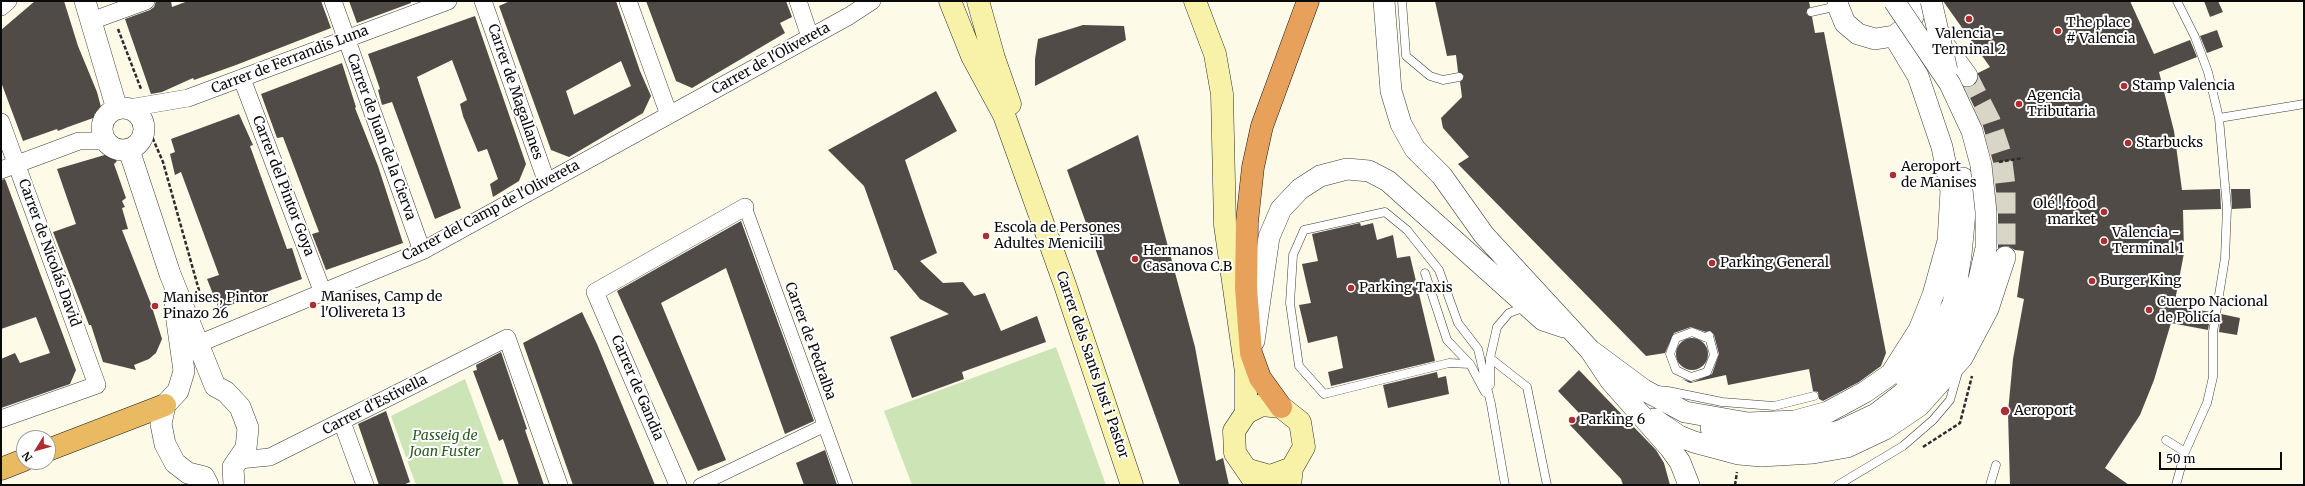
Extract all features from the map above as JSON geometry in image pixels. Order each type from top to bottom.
[{"type":"highway","points":[[1281,407],[1260,378],[1251,353],[1246,288],[1247,222],[1253,167],[1262,126],[1308,1]]},
{"type":"highway","points":[[56,447],[172,398]]},
{"type":"highway","points":[[1,469],[16,463]]},
{"type":"main road","name":"Carrer dels Sants Just i Pastor","points":[[950,1],[972,56],[1004,115],[1065,284],[1132,485]]},
{"type":"main road","name":"Carrer dels Sants Just i Pastor","points":[[978,1],[994,58],[1147,485]]},
{"type":"main road","points":[[1195,1],[1215,54],[1222,94],[1225,225],[1246,372],[1246,413]]},
{"type":"main road","points":[[1262,405],[1281,407],[1300,422],[1304,447],[1291,476],[1253,477],[1235,453],[1234,431],[1246,413],[1262,405]]},
{"type":"street","points":[[1,7],[8,1]]},
{"type":"street","points":[[1,170],[79,141],[105,141],[114,148],[129,150],[140,143],[145,131],[140,115],[130,107],[92,21],[85,1]]},
{"type":"street","points":[[92,21],[146,1]]},
{"type":"street","name":"Carrer de Juan de la Cierva","points":[[333,1],[422,251]]},
{"type":"street","name":"Carrer de Ferrandis Luna","points":[[130,107],[188,98],[448,1]]},
{"type":"street","name":"Carrer de Magallanes","points":[[483,1],[547,182]]},
{"type":"street","points":[[628,1],[669,115]]},
{"type":"street","points":[[798,1],[810,37]]},
{"type":"street","name":"Carrer de l'Olivereta","points":[[669,115],[872,1]]},
{"type":"street","points":[[1384,1],[1390,91],[1401,124],[1416,149],[1442,176],[1484,235],[1590,350],[1610,380],[1672,416],[1740,437],[1784,440],[1813,437],[1840,430],[1876,414],[1902,394],[1934,364],[1962,320],[1979,279],[1986,248],[1986,212],[1981,165],[1959,80],[1922,3]]},
{"type":"street","points":[[1894,1],[1959,80]]},
{"type":"street","points":[[1838,4],[1845,23],[1858,34],[1875,39],[1899,32],[1909,25],[1922,3]]},
{"type":"street","points":[[1636,396],[1685,412],[1748,423],[1795,420],[1828,412],[1865,392],[1891,374],[1919,330],[1933,295],[1948,241],[1951,192],[1942,147],[1918,76],[1899,32]]},
{"type":"street","name":"Carrer del Pintor Goya","points":[[242,79],[323,292]]},
{"type":"street","points":[[105,141],[102,129],[103,122],[110,112],[130,107]]},
{"type":"street","name":"Carrer del Camp de l'Olivereta","points":[[198,344],[422,251],[669,115]]},
{"type":"street","name":"Carrer de Nicolás David","points":[[1,122],[97,385],[1,419]]},
{"type":"street","points":[[129,150],[170,274],[215,386],[226,392],[240,407],[248,428],[246,448],[235,471]]},
{"type":"street","points":[[1251,353],[1258,325],[1269,238],[1281,210],[1300,189],[1320,176],[1347,169],[1369,171],[1388,181],[1543,320],[1571,329]]},
{"type":"street","name":"Carrer de Gandia","points":[[678,485],[595,292],[745,207]]},
{"type":"street","name":"Carrer de Pedralba","points":[[745,207],[823,426],[846,485]]},
{"type":"street","points":[[1636,396],[1679,436],[1694,442],[1739,454],[1754,455],[1813,453],[1847,446],[1885,429],[1919,406],[1962,358],[1988,309],[2005,257]]},
{"type":"street","points":[[170,274],[184,371],[161,424],[165,444],[175,462],[188,473],[206,481]]},
{"type":"street","name":"Carrer d'Estivella","points":[[235,471],[270,457],[342,422],[507,338],[559,485]]},
{"type":"street","points":[[1636,396],[1680,462],[1689,485]]},
{"type":"street","points":[[342,422],[365,485]]},
{"type":"street","points":[[700,485],[823,426]]},
{"type":"lane","points":[[1402,1],[1406,56],[1430,76],[1444,80],[1459,77]]},
{"type":"lane","points":[[2176,485],[2186,452],[2207,403],[2213,377],[2214,332],[2225,258],[2227,208],[2219,118],[2208,72],[2195,37],[2177,1]]},
{"type":"lane","points":[[1811,12],[1838,4]]},
{"type":"lane","points":[[2219,118],[2304,104]]},
{"type":"lane","points":[[1470,364],[1449,363],[1324,394],[1299,366],[1290,303],[1293,255],[1304,230],[1385,212],[1407,230],[1439,270],[1458,323],[1478,349],[1491,404],[1505,485]]},
{"type":"lane","points":[[1425,273],[1447,340],[1470,364],[1491,404]]},
{"type":"lane","points":[[1491,404],[1490,358],[1497,327],[1509,313],[1527,306]]},
{"type":"lane","points":[[1706,335],[1687,332],[1675,340],[1669,354],[1674,368],[1686,377],[1700,377],[1712,368],[1716,354],[1713,349],[1710,344],[1708,338],[1692,332],[1676,338],[1670,354],[1676,370],[1680,372],[1691,377],[1707,372],[1714,355],[1712,348],[1711,342],[1706,335]]},
{"type":"lane","points":[[1490,358],[1527,387],[1548,485]]},
{"type":"lane","points":[[1838,485],[1902,446],[1933,420],[1950,400],[1962,358]]},
{"type":"lane","points":[[1636,396],[1668,390],[1722,402],[1774,406],[1814,396]]},
{"type":"lane","points":[[2166,440],[2186,452]]},
{"type":"lane","points":[[1990,485],[1996,465]]},
{"type":"path","points":[[111,14],[121,32],[139,80],[130,107],[152,120],[153,139],[163,162],[200,296]]},
{"type":"green space","points":[[1056,347],[1106,485],[912,485],[884,411]]},
{"type":"green space","name":"Passeig de Joan Fuster","points":[[465,379],[504,485],[416,485],[391,416]]},
{"type":"building","points":[[35,1],[64,1],[78,46],[97,92],[102,111],[94,114],[96,117],[58,131],[57,129],[23,141],[1,82],[1,30]]},
{"type":"building","points":[[156,1],[171,1],[172,7],[188,1],[321,1],[331,28],[236,65],[194,80],[193,78],[162,92],[151,94],[125,19],[150,10],[154,7]]},
{"type":"building","points":[[349,1],[411,1],[411,3],[357,23]]},
{"type":"building","points":[[510,1],[616,1],[640,71],[651,96],[643,113],[569,157],[551,150],[499,6]],"holes":[[[621,61],[631,86],[574,115],[566,91]]]},
{"type":"building","points":[[646,1],[786,1],[792,17],[780,23],[785,33],[692,88],[676,81]]},
{"type":"building","name":"Parking General","points":[[1435,1],[1809,1],[1810,7],[1806,13],[1812,17],[1815,33],[1824,32],[1886,353],[1881,366],[1859,382],[1823,401],[1819,399],[1818,392],[1813,391],[1809,369],[1728,385],[1726,375],[1690,383],[1682,379],[1693,382],[1712,374],[1719,354],[1714,335],[1710,331],[1706,332],[1691,327],[1674,333],[1665,353],[1646,356],[1458,164],[1469,157],[1443,128],[1441,118],[1462,97],[1460,82],[1464,76],[1458,72],[1456,55],[1447,56]]},
{"type":"building","name":"Valencia - Terminal 1","points":[[1943,1],[2130,1],[2154,54],[2190,40],[2197,57],[2159,72],[2174,131],[2182,190],[2220,189],[2221,209],[2183,210],[2184,253],[2174,306],[2211,312],[2208,330],[2171,323],[2154,380],[2140,415],[2105,468],[2129,485],[2010,485],[2008,412],[2013,359],[2024,299],[2017,297],[2024,251],[2015,250],[2008,246],[1998,248],[1998,211],[1993,162],[1983,126],[1965,87],[1974,85],[1978,80],[1978,73],[1990,67]]},
{"type":"building","points":[[2204,1],[2218,1],[2223,12],[2210,17]]},
{"type":"building","points":[[475,16],[526,164],[519,181],[493,197],[490,184],[498,179],[487,149],[478,152],[463,116],[460,104],[467,100],[452,60],[417,77],[461,208],[435,219],[392,102],[382,105],[378,90],[380,89],[368,54]]},
{"type":"building","points":[[1083,25],[1124,26],[1126,40],[1035,86],[1035,59],[1038,39]]},
{"type":"building","points":[[2217,30],[2223,47],[2207,53],[2200,36]]},
{"type":"building","points":[[342,63],[356,107],[355,108],[378,166],[403,243],[326,270],[312,234],[319,232],[283,137],[277,138],[261,94]]},
{"type":"building","points":[[936,91],[957,131],[905,160],[937,253],[920,261],[943,283],[963,282],[974,296],[985,293],[1001,331],[1037,316],[1046,342],[962,372],[964,379],[912,398],[890,337],[949,314],[920,299],[896,270],[894,270],[864,186],[828,150]]},
{"type":"building","points":[[239,114],[253,145],[250,146],[287,249],[292,248],[302,279],[219,309],[207,279],[219,275],[181,172],[175,175],[170,154],[175,152],[171,139]]},
{"type":"building","name":"Hermanos Casanova C.B","points":[[1138,135],[1195,347],[1216,461],[1223,458],[1229,485],[1180,485],[1067,170]]},
{"type":"building","points":[[108,154],[117,161],[114,164],[126,198],[122,201],[125,207],[122,208],[128,229],[122,230],[151,304],[162,339],[156,353],[149,359],[134,365],[136,370],[103,362],[91,325],[89,325],[53,232],[76,224],[57,169]]},
{"type":"building","points":[[5,179],[76,370],[70,384],[1,408],[1,359],[15,353],[20,363],[50,353],[36,317],[1,329],[1,180]]},
{"type":"building","points":[[2231,189],[2250,189],[2251,208],[2232,209]]},
{"type":"building","points":[[741,221],[814,421],[785,434],[726,268],[661,303],[726,460],[698,471],[617,291]]},
{"type":"building","name":"Parking Taxis","points":[[1360,223],[1361,226],[1373,223],[1377,240],[1393,235],[1397,258],[1410,256],[1435,361],[1331,386],[1328,372],[1343,368],[1337,336],[1308,343],[1299,305],[1311,303],[1302,264],[1318,261],[1312,234]]},
{"type":"building","points":[[582,312],[597,344],[655,485],[573,485],[523,343]]},
{"type":"building","points":[[2221,314],[2240,318],[2237,335],[2219,332]]},
{"type":"building","points":[[1692,338],[1698,339],[1705,345],[1708,354],[1707,360],[1701,367],[1692,370],[1686,369],[1679,363],[1676,354],[1677,348],[1683,341]]},
{"type":"building","points":[[501,352],[544,485],[519,485],[503,439],[499,441],[473,371],[477,370],[476,365]]},
{"type":"building","points":[[1579,370],[1656,450],[1664,463],[1670,485],[1623,485],[1621,479],[1570,425],[1580,414],[1558,391]]},
{"type":"building","points":[[1437,372],[1438,378],[1446,376],[1449,394],[1388,408],[1383,385]]},
{"type":"building","points":[[386,411],[410,482],[403,485],[379,485],[358,424]]},
{"type":"building","points":[[825,450],[837,485],[804,485],[796,463]]},
{"type":"tunnel","points":[[1967,76],[1990,121],[2001,154],[2005,186],[2005,257]]},
{"type":"place","name":"Valencia - Terminal 2","points":[[1969,19]]},
{"type":"place","name":"The place # Valencia","points":[[2058,31]]},
{"type":"place","name":"Stamp Valencia","points":[[2124,86]]},
{"type":"place","name":"Agencia Tributaria","points":[[2019,104]]},
{"type":"place","name":"Starbucks","points":[[2128,143]]},
{"type":"place","name":"Aeroport de Manises","points":[[1893,175]]},
{"type":"place","name":"Olé ! food market","points":[[2104,212]]},
{"type":"place","name":"Escola de Persones Adultes Menicili","points":[[986,236]]},
{"type":"place","name":"Valencia - Terminal 1","points":[[2104,241]]},
{"type":"place","name":"Hermanos Casanova C.B","points":[[1135,259]]},
{"type":"place","name":"Parking General","points":[[1712,263]]},
{"type":"place","name":"Burger King","points":[[2092,281]]},
{"type":"place","name":"Parking Taxis","points":[[1351,288]]},
{"type":"place","name":"Manises, Camp de l'Olivereta 13","points":[[313,305]]},
{"type":"place","name":"Manises, Pintor Pinazo 26","points":[[155,306]]},
{"type":"place","name":"Cuerpo Nacional de Policía","points":[[2149,310]]},
{"type":"place","name":"Aeroport","points":[[2005,411]]},
{"type":"place","name":"Parking 6","points":[[1572,420]]}]
